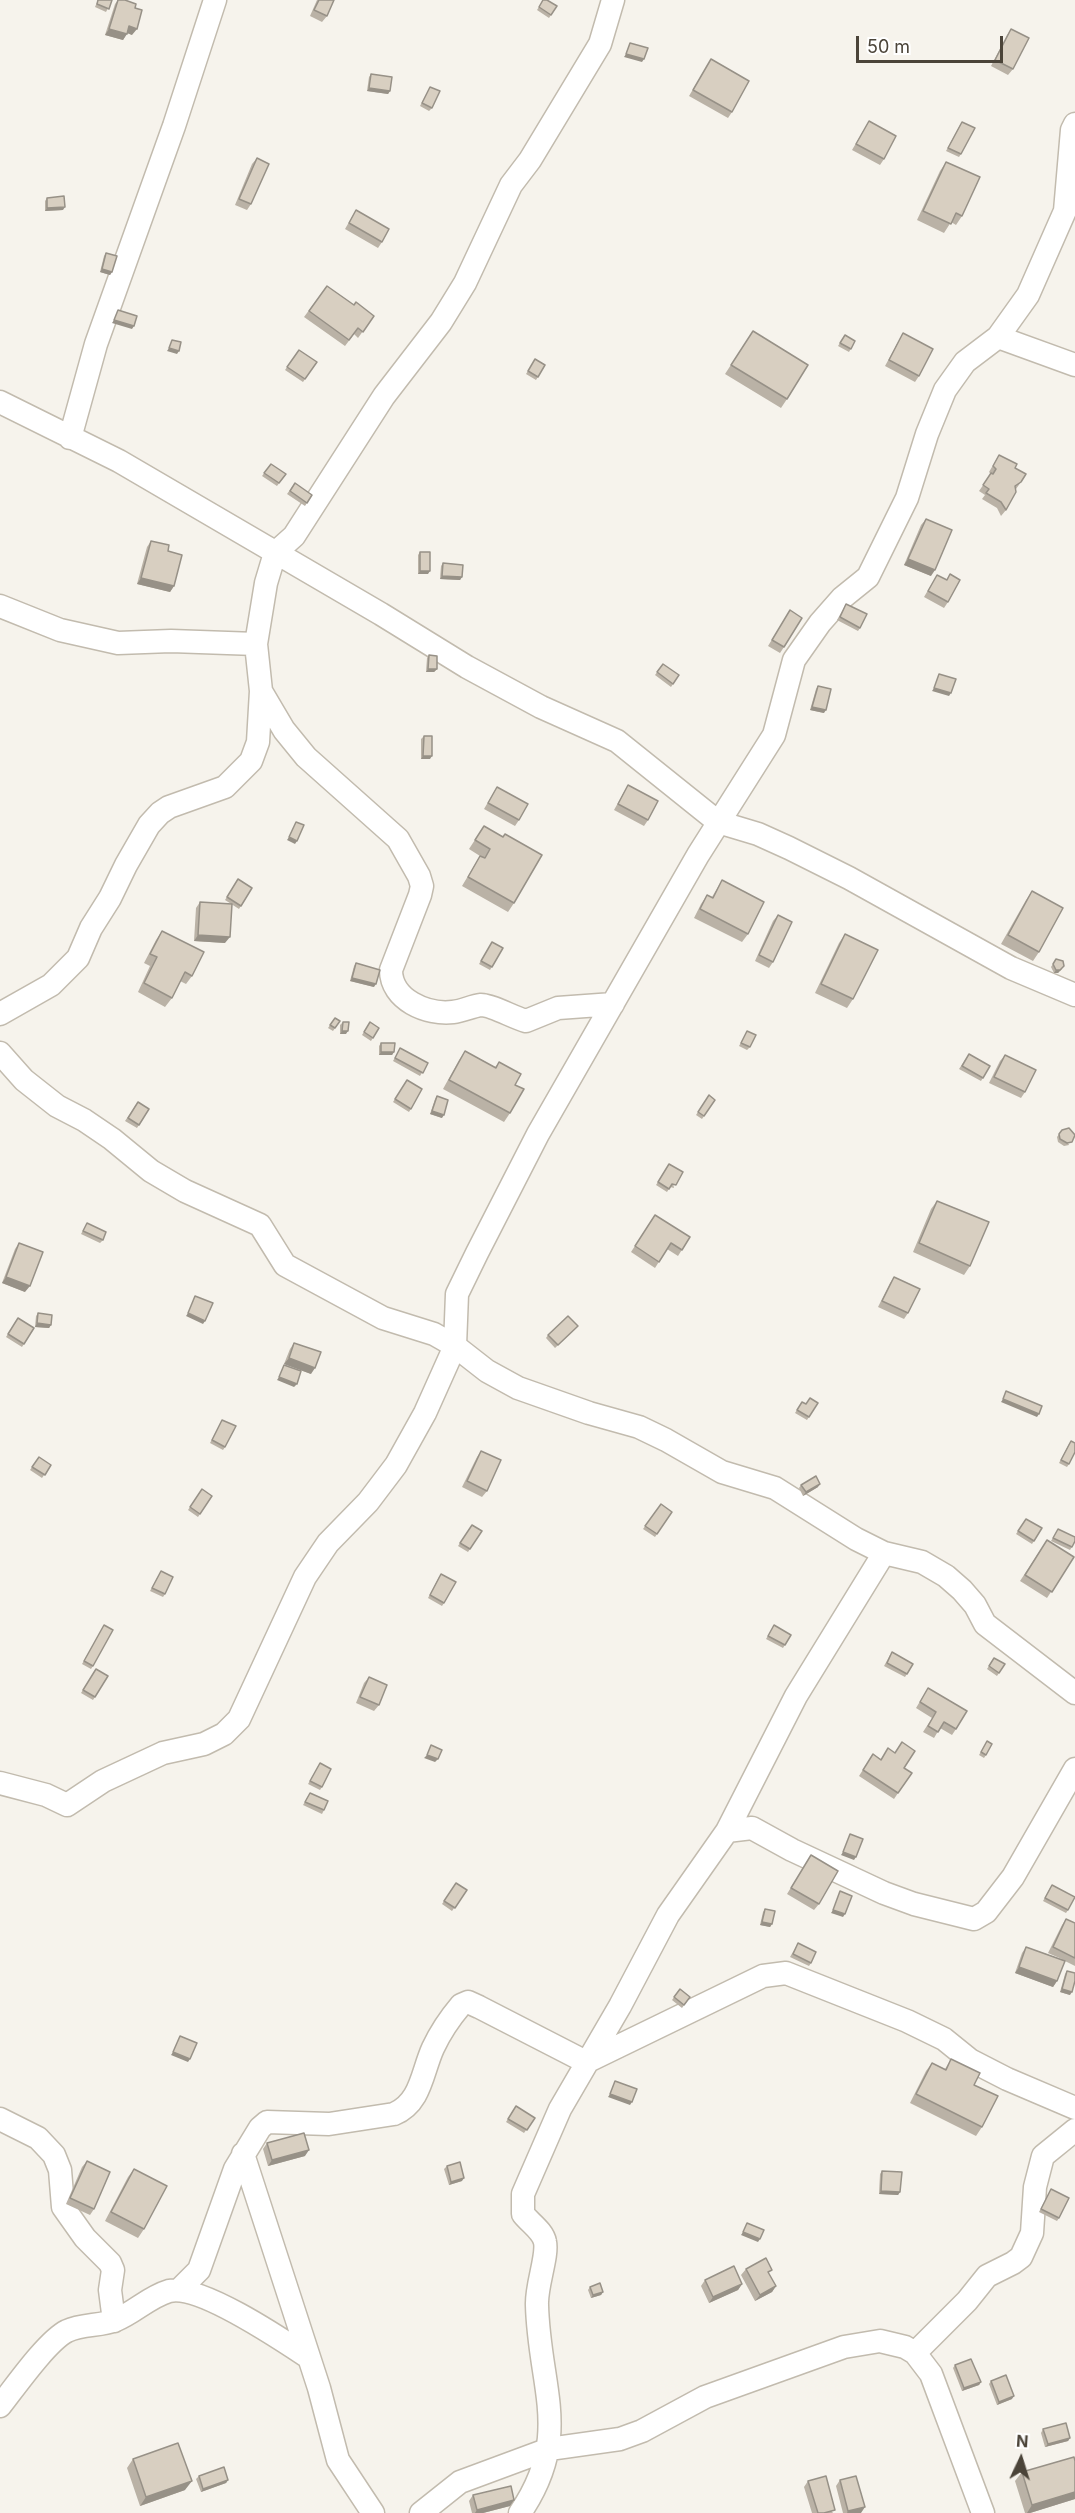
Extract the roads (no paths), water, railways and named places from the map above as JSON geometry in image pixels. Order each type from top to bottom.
[{"type":"street","points":[[70,438],[96,344],[174,126],[215,0]]},
{"type":"street","points":[[0,1014],[51,984],[78,958],[91,928],[110,898],[126,865],[149,825],[160,813],[169,807],[225,787],[251,761],[258,742],[261,691],[256,644],[266,583],[275,553],[294,536],[384,396],[441,322],[465,283],[511,185],[530,160],[600,44],[613,0]]},
{"type":"street","points":[[0,1783],[46,1794],[67,1805],[103,1781],[163,1753],[204,1744],[224,1734],[239,1719],[305,1577],[328,1543],[368,1502],[396,1465],[425,1413],[455,1346],[458,1294],[538,1134],[718,822],[774,735],[794,660],[819,623],[842,598],[868,577],[907,498],[927,434],[945,390],[965,363],[998,337],[1028,295],[1065,211],[1072,130],[1075,124]]},
{"type":"street","points":[[998,337],[1075,365]]},
{"type":"street","points":[[0,402],[119,462],[476,672],[542,707],[617,741],[718,822],[758,834],[789,848],[849,878],[1011,968],[1075,995]]},
{"type":"street","points":[[0,606],[60,630],[118,643],[171,641],[256,644]]},
{"type":"street","points":[[261,691],[284,730],[306,757],[364,811],[391,831],[419,876],[422,886],[420,895],[391,970],[391,978],[396,990],[403,997],[436,1013],[455,1012],[483,1005],[526,1021],[558,1008],[613,1004]]},
{"type":"street","points":[[0,1053],[24,1080],[40,1093],[57,1106],[84,1120],[112,1139],[151,1171],[185,1191],[260,1225],[285,1265],[383,1318],[434,1334],[455,1346],[487,1371],[518,1388],[589,1413],[639,1427],[722,1472],[774,1488],[856,1539],[884,1553],[922,1562],[946,1576],[975,1605],[985,1624],[1075,1693]]},
{"type":"street","points":[[520,2513],[540,2476],[549,2449],[550,2416],[537,2307],[538,2280],[545,2241],[542,2234],[523,2214],[523,2194],[546,2138],[668,1915],[727,1831],[795,1696],[884,1553]]},
{"type":"street","points":[[727,1831],[752,1828],[792,1850],[884,1893],[914,1904],[974,1919],[986,1912],[1013,1876],[1075,1768]]},
{"type":"street","points":[[586,2062],[763,1976],[786,1973],[907,2021],[944,2039],[970,2060],[1007,2079],[1075,2108]]},
{"type":"street","points":[[0,2406],[50,2344],[65,2332],[114,2321],[158,2295],[179,2290],[200,2270],[227,2188],[243,2154],[260,2128],[267,2122],[329,2124],[394,2114],[403,2110],[412,2102],[433,2048],[461,2005],[468,2002],[586,2062]]},
{"type":"street","points":[[0,2119],[38,2138],[54,2155],[60,2170],[63,2207],[86,2238],[110,2263],[112,2270],[110,2290],[114,2321]]},
{"type":"street","points":[[915,2353],[967,2301],[987,2276],[1021,2257],[1032,2233],[1035,2187],[1043,2156],[1075,2130]]},
{"type":"street","points":[[243,2154],[319,2388],[338,2460],[373,2513]]},
{"type":"street","points":[[179,2290],[207,2299],[242,2317],[308,2357]]},
{"type":"street","points":[[421,2513],[460,2482],[549,2449],[620,2439],[642,2432],[705,2397],[844,2347],[880,2341],[905,2347],[915,2353],[931,2374],[983,2513]]}]
